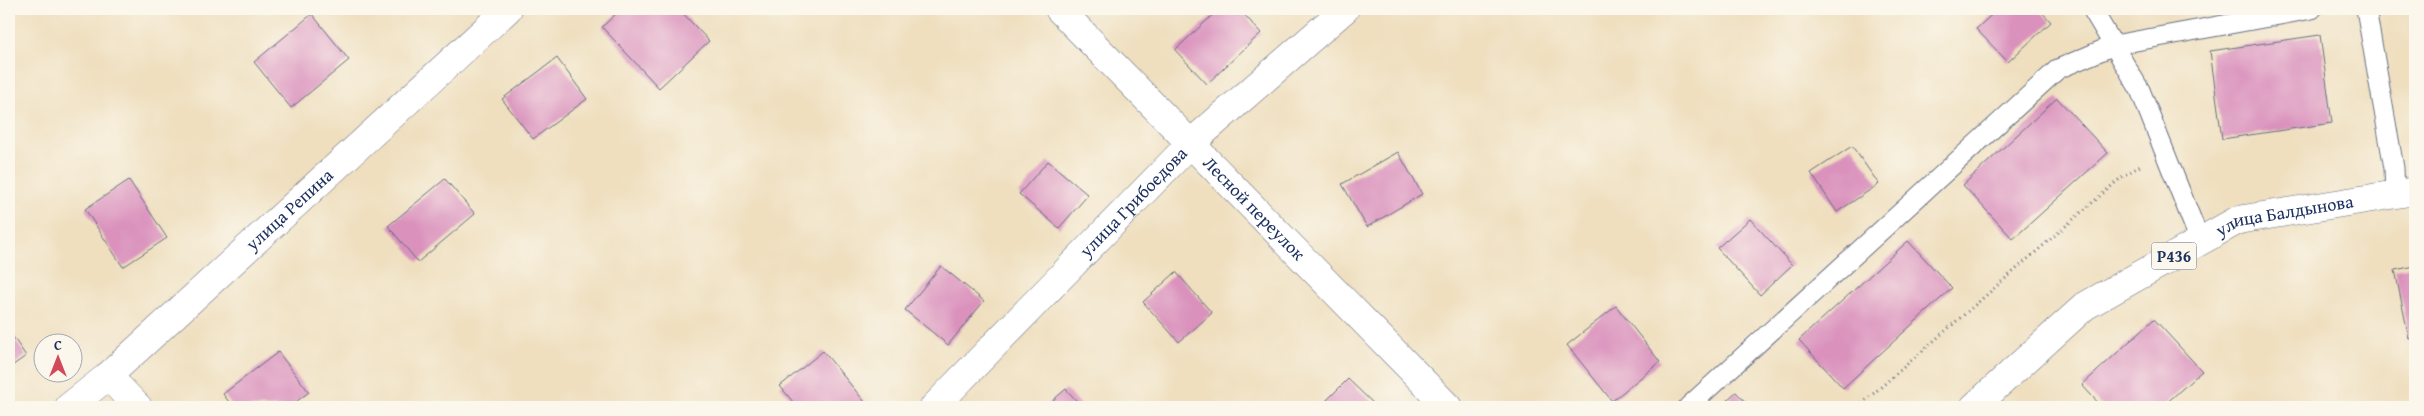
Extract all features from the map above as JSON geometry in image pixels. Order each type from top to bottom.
[{"type":"street","name":"улица Репина","points":[[69,407],[108,376],[508,9]]},
{"type":"street","name":"Лесной переулок","points":[[1059,9],[1448,407]]},
{"type":"street","name":"улица Грибоедова","points":[[934,407],[1191,143],[1345,9]]},
{"type":"street","name":"улица Балдынова","points":[[1974,407],[2085,306],[2238,220],[2405,193]]},
{"type":"street","points":[[108,376],[138,407]]},
{"type":"lane","points":[[2092,9],[2140,90],[2200,241]]},
{"type":"lane","points":[[1688,407],[2058,68],[2114,45],[2312,9]]},
{"type":"lane","points":[[2366,9],[2394,168],[2405,193]]},
{"type":"path","points":[[1858,407],[2122,176],[2165,153]]},
{"type":"building","points":[[621,9],[679,9],[709,41],[659,88],[602,27]]},
{"type":"building","points":[[1219,9],[1239,9],[1261,33],[1207,84],[1175,50]]},
{"type":"building","points":[[1998,9],[2039,9],[2051,22],[2008,62],[1976,29]]},
{"type":"building","points":[[312,14],[349,60],[291,108],[254,62]]},
{"type":"building","points":[[2320,35],[2332,123],[2222,139],[2210,51]]},
{"type":"building","points":[[557,58],[587,99],[533,139],[502,99]]},
{"type":"building","points":[[2057,98],[2108,153],[2013,239],[1963,185]]},
{"type":"building","points":[[1852,146],[1879,184],[1837,212],[1811,173]]},
{"type":"building","points":[[1398,152],[1422,194],[1367,227],[1342,184]]},
{"type":"building","points":[[1048,161],[1088,195],[1059,228],[1019,194]]},
{"type":"building","points":[[445,179],[475,214],[418,262],[388,226]]},
{"type":"building","points":[[129,180],[167,238],[123,267],[85,209]]},
{"type":"building","points":[[1750,219],[1792,265],[1760,295],[1717,248]]},
{"type":"building","points":[[1908,241],[1952,288],[1843,388],[1799,340]]},
{"type":"building","points":[[941,266],[984,301],[948,345],[905,310]]},
{"type":"building","points":[[2415,266],[2415,338],[2409,339],[2395,270]]},
{"type":"building","points":[[1176,272],[1212,313],[1179,342],[1143,302]]},
{"type":"building","points":[[1616,306],[1660,362],[1612,401],[1567,345]]},
{"type":"building","points":[[2154,319],[2202,371],[2162,407],[2102,407],[2082,385]]},
{"type":"building","points":[[9,331],[26,356],[9,368]]},
{"type":"building","points":[[823,351],[869,407],[797,407],[780,386]]},
{"type":"building","points":[[278,352],[309,392],[289,407],[233,407],[223,394]]},
{"type":"building","points":[[1348,379],[1377,407],[1320,407]]},
{"type":"building","points":[[1066,389],[1082,407],[1045,407]]},
{"type":"building","points":[[1736,392],[1750,407],[1719,407]]}]
